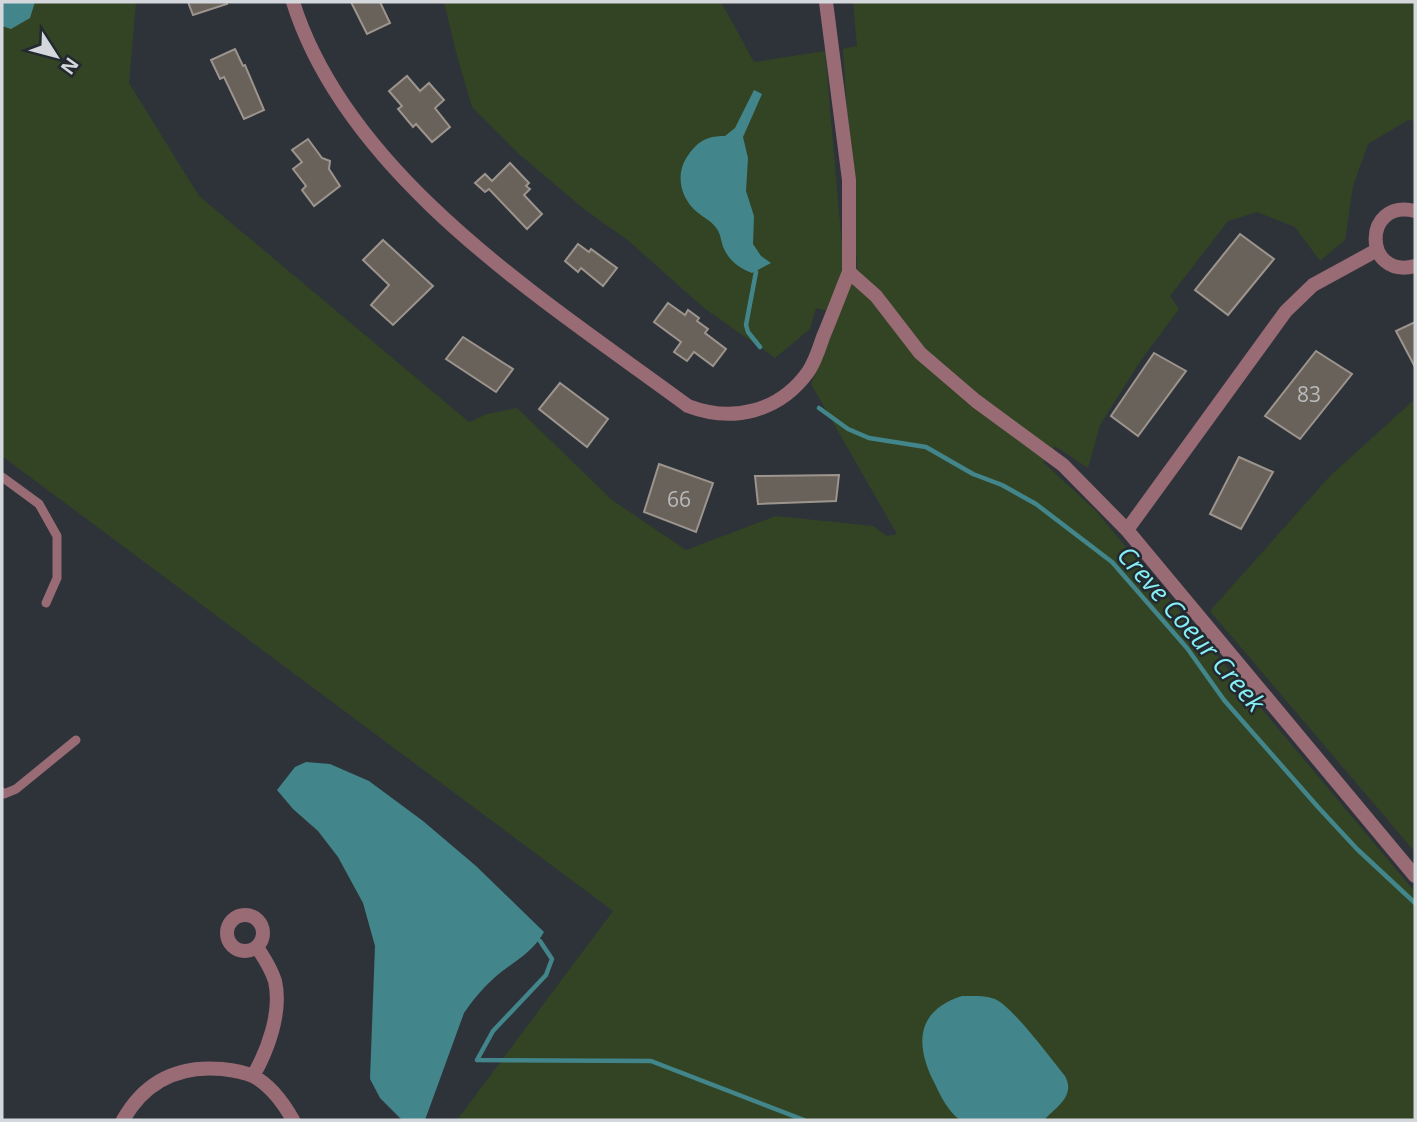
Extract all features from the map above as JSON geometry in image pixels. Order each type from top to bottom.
[{"type":"street","points":[[293,2],[318,62],[354,119],[379,150],[425,198],[491,261],[688,406],[720,415],[741,414],[772,404],[799,383],[813,364],[849,272],[849,180],[826,2]]},
{"type":"street","points":[[1415,211],[1397,210],[1381,221],[1376,230],[1377,250],[1389,264],[1398,268],[1415,266]]},
{"type":"street","points":[[1128,530],[1286,311],[1312,285],[1377,250]]},
{"type":"street","points":[[849,272],[876,296],[920,353],[976,401],[1063,465],[1128,530],[1415,876]]},
{"type":"street","points":[[253,1076],[268,1046],[276,1008],[275,983],[268,963],[257,947]]},
{"type":"street","points":[[123,1120],[153,1085],[185,1069],[217,1069],[253,1076],[278,1098],[293,1120]]},
{"type":"lane","points":[[2,477],[39,504],[57,536],[57,578],[46,603]]},
{"type":"lane","points":[[2,792],[4,794],[16,789],[76,740]]},
{"type":"green space","points":[[2,2],[136,2],[129,83],[199,196],[469,422],[487,414],[517,408],[612,500],[686,550],[776,516],[873,526],[887,536],[897,534],[811,384],[857,267],[843,49],[857,46],[853,2],[1415,2],[1415,121],[1408,120],[1368,144],[1353,186],[1345,240],[1320,261],[1295,227],[1257,212],[1228,221],[1170,296],[1179,309],[1139,363],[1100,425],[1088,468],[1055,446],[1043,462],[1095,510],[1415,892],[1415,1120],[457,1120],[613,911],[2,456]]},
{"type":"green space","points":[[444,2],[721,2],[754,62],[825,51],[844,269],[827,311],[816,308],[810,329],[775,358],[704,308],[630,242],[584,209],[519,154],[472,107]]},
{"type":"green space","points":[[1415,399],[1415,852],[1210,611],[1330,476]]},
{"type":"water","points":[[2,2],[35,2],[30,18],[11,29],[2,26]]},
{"type":"water","points":[[754,90],[762,94],[743,137],[748,158],[746,191],[754,216],[753,244],[761,256],[771,263],[752,273],[732,260],[724,249],[715,226],[691,206],[683,192],[681,176],[685,161],[697,145],[709,138],[725,136],[735,128]]},
{"type":"water","points":[[306,762],[330,764],[369,781],[423,821],[476,866],[544,932],[528,952],[486,986],[464,1013],[425,1120],[401,1119],[380,1098],[370,1079],[375,946],[363,903],[338,857],[318,831],[293,809],[277,790],[295,767]]},
{"type":"water","points":[[962,996],[987,997],[1003,1004],[1065,1076],[1068,1083],[1066,1095],[1044,1120],[960,1120],[945,1104],[928,1070],[922,1043],[923,1031],[935,1011]]},
{"type":"building","points":[[188,2],[226,2],[227,4],[193,15]]},
{"type":"building","points":[[351,2],[380,2],[390,23],[367,34]]},
{"type":"building","points":[[235,49],[243,66],[245,65],[264,110],[244,119],[224,77],[220,79],[211,60]]},
{"type":"building","points":[[407,76],[420,91],[429,83],[444,100],[435,108],[450,127],[432,142],[416,124],[413,127],[398,109],[402,106],[389,91]]},
{"type":"building","points":[[308,139],[322,158],[330,161],[329,169],[340,186],[314,206],[302,190],[306,186],[293,169],[302,162],[292,150]]},
{"type":"building","points":[[510,163],[529,183],[526,186],[530,189],[524,195],[542,214],[527,229],[489,189],[485,192],[475,183],[485,174],[492,181]]},
{"type":"building","points":[[1240,234],[1274,259],[1228,315],[1195,290]]},
{"type":"building","points":[[383,240],[433,286],[393,325],[371,305],[389,285],[363,260]]},
{"type":"building","points":[[578,244],[589,252],[591,249],[617,268],[603,286],[581,268],[578,272],[565,261]]},
{"type":"building","points":[[668,303],[685,315],[688,310],[699,318],[697,321],[708,329],[705,333],[726,349],[713,366],[694,352],[687,361],[674,352],[681,342],[654,322]]},
{"type":"building","points":[[1415,322],[1415,367],[1396,331]]},
{"type":"building","points":[[463,337],[513,369],[496,392],[446,359]]},
{"type":"building","points":[[1316,351],[1352,374],[1300,439],[1265,416]]},
{"type":"building","points":[[1154,353],[1186,371],[1138,436],[1111,416]]},
{"type":"building","points":[[560,383],[608,419],[587,447],[539,409]]},
{"type":"building","points":[[1239,457],[1273,472],[1241,529],[1210,514]]},
{"type":"building","points":[[659,464],[713,483],[696,532],[644,512]]},
{"type":"building","points":[[839,475],[836,501],[758,504],[755,476]]},
{"type":"waterway","name":"Creve Coeur Creek","points":[[756,272],[746,325],[760,347]]},
{"type":"waterway","name":"Creve Coeur Creek","points":[[819,408],[848,429],[869,438],[926,447],[973,474],[1002,485],[1036,504],[1112,562],[1187,648],[1224,700],[1318,807],[1357,849],[1415,903]]},
{"type":"waterway","points":[[540,941],[552,959],[546,975],[493,1031],[477,1060],[651,1061],[804,1120]]}]
